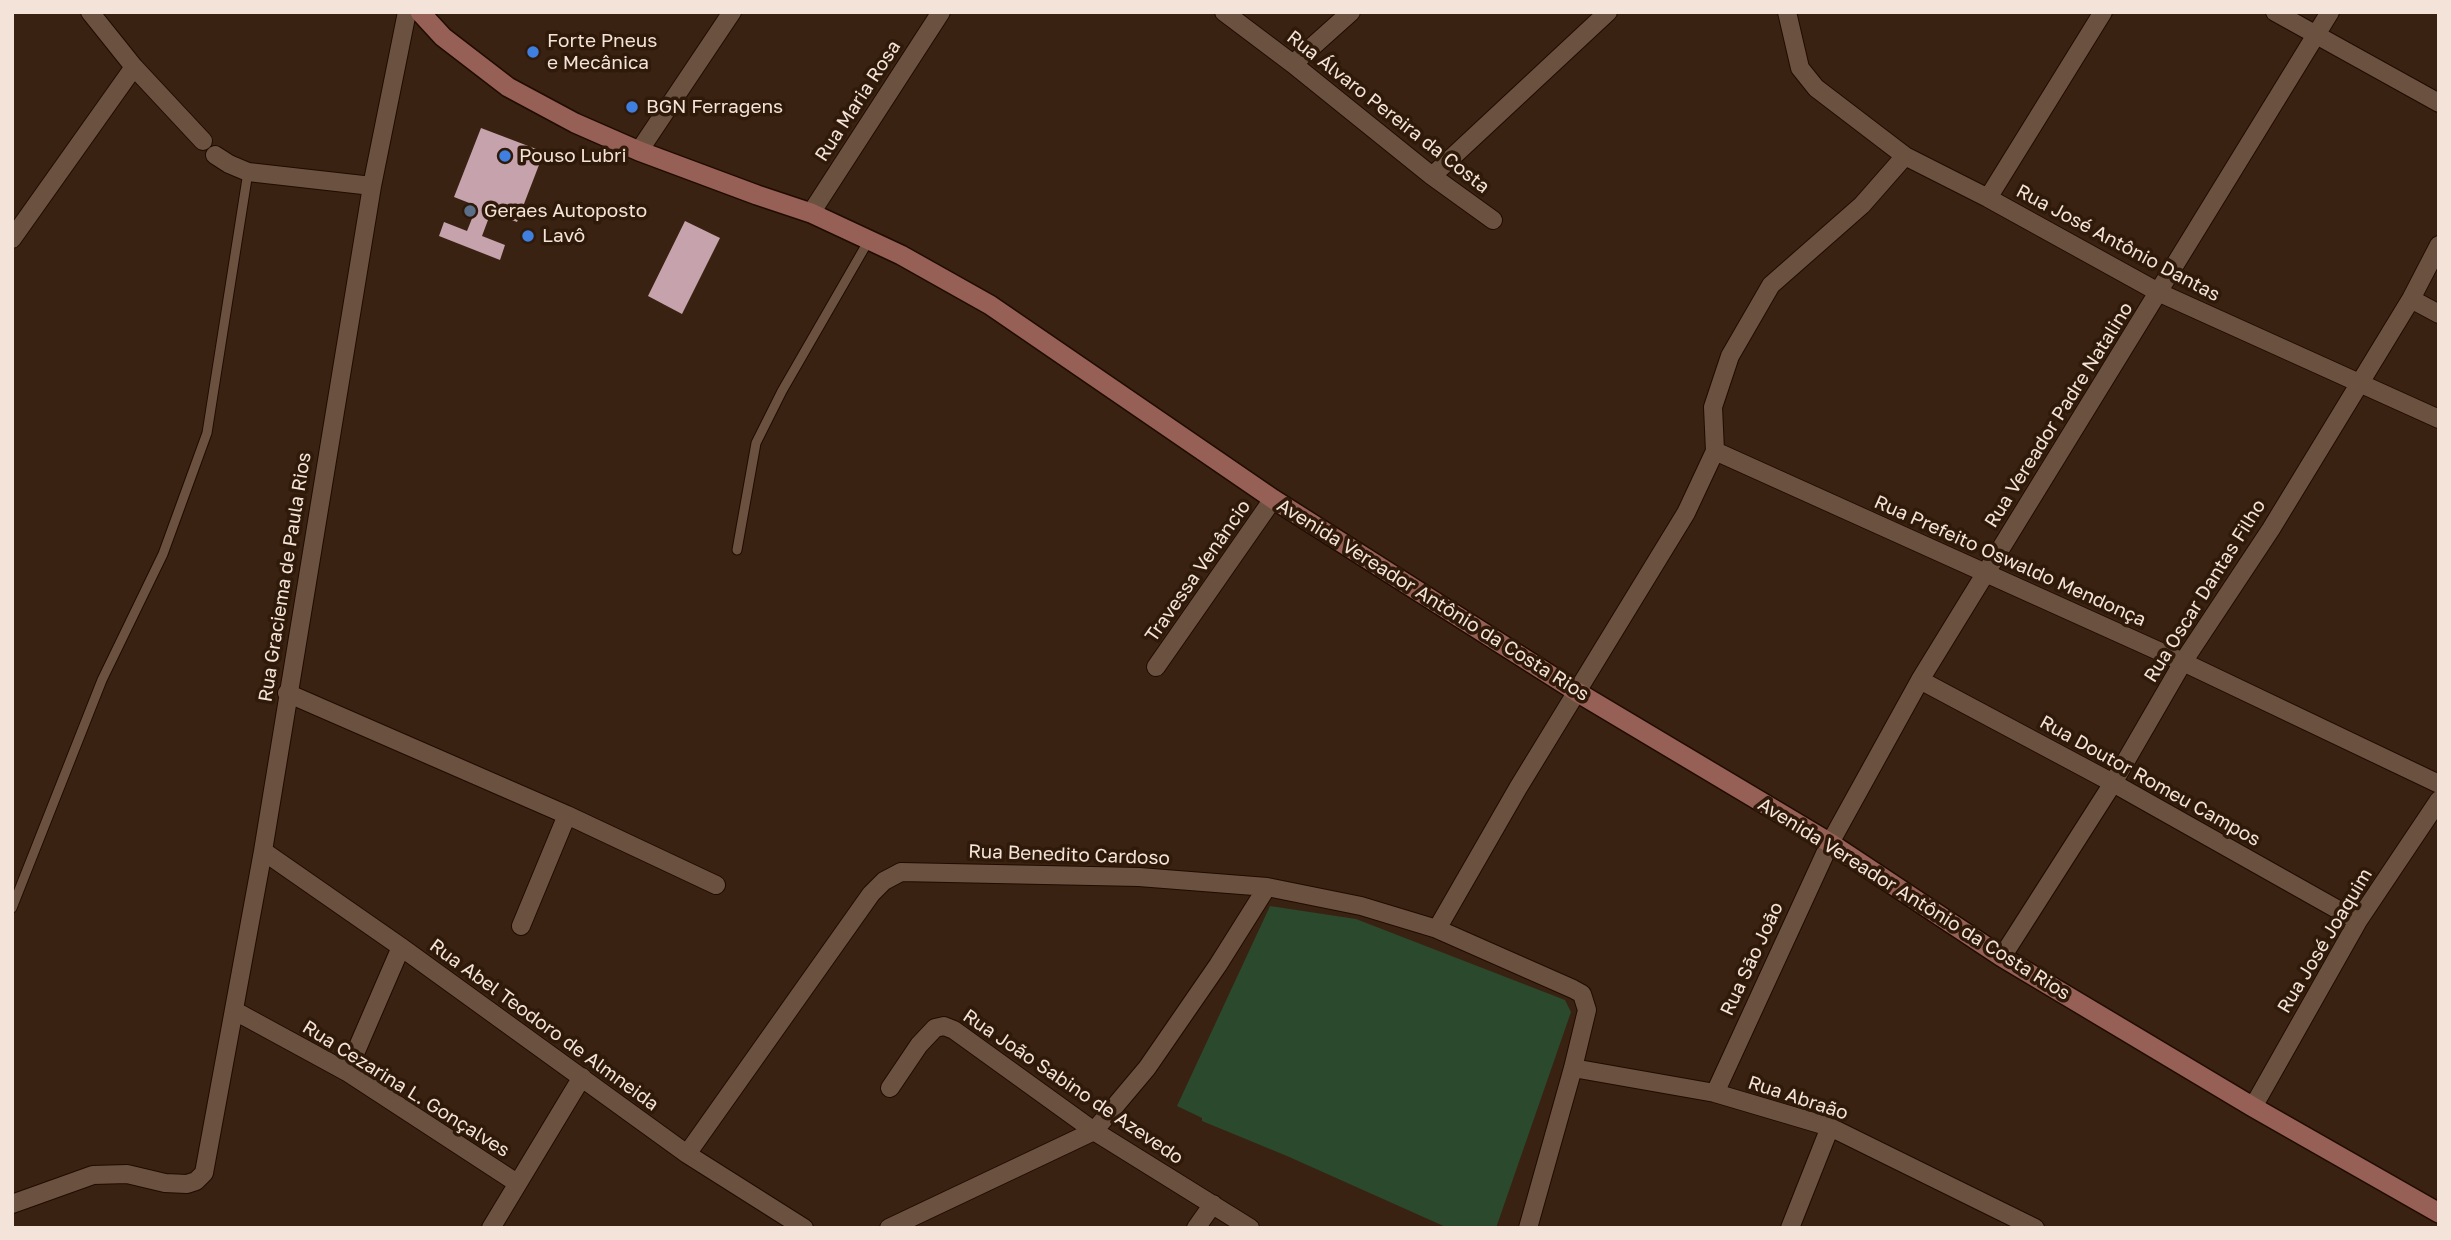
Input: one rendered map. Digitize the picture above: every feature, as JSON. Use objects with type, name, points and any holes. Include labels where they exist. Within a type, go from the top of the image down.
[{"type":"main road","name":"Avenida Vereador Antônio da Costa Rios","points":[[420,12],[443,37],[508,87],[575,123],[639,151],[811,212],[901,255],[990,305],[1273,499],[1577,692],[1829,843],[2002,957],[2253,1107],[2439,1213]]},
{"type":"street","points":[[90,12],[134,67],[209,148],[229,164],[248,172],[372,186]]},
{"type":"street","name":"Rua Graciema de Paula Rios","points":[[12,1204],[93,1175],[127,1174],[165,1183],[187,1184],[204,1174],[235,1011],[372,186],[407,12]]},
{"type":"street","points":[[639,151],[732,12]]},
{"type":"street","name":"Rua Maria Rosa","points":[[811,212],[941,12]]},
{"type":"street","name":"Rua Álvaro Pereira da Costa","points":[[1224,12],[1432,176],[1493,220]]},
{"type":"street","points":[[1293,64],[1351,12]]},
{"type":"street","points":[[1432,176],[1608,12]]},
{"type":"street","name":"Rua José Antônio Dantas","points":[[1787,12],[1800,68],[1816,88],[1905,156],[1988,198],[2160,293],[2439,419]]},
{"type":"street","points":[[1988,198],[2103,12]]},
{"type":"street","points":[[2275,12],[2439,103]]},
{"type":"street","name":"Rua Vereador Padre Natalino","points":[[1829,843],[1920,681],[2330,12]]},
{"type":"street","points":[[12,239],[134,67]]},
{"type":"street","points":[[1437,929],[1686,513],[1715,451],[1713,407],[1730,356],[1771,285],[1862,205],[1905,156]]},
{"type":"street","name":"Rua Oscar Dantas Filho","points":[[2002,957],[2113,783],[2183,662],[2270,529],[2411,299],[2439,245]]},
{"type":"street","points":[[2411,299],[2439,314]]},
{"type":"street","name":"Rua Prefeito Oswaldo Mendonça","points":[[1715,451],[2183,662],[2439,784]]},
{"type":"street","name":"Travessa Venâncio","points":[[1156,667],[1273,499]]},
{"type":"street","name":"Rua Doutor Romeu Campos","points":[[1920,681],[2113,783],[2358,921]]},
{"type":"street","points":[[287,693],[567,815],[716,885]]},
{"type":"street","name":"Rua José Joaquim","points":[[2253,1107],[2358,921],[2439,800]]},
{"type":"street","points":[[521,926],[567,815]]},
{"type":"street","name":"Rua São João","points":[[1715,1093],[1829,843]]},
{"type":"street","name":"Rua Abel Teodoro de Almneida","points":[[262,851],[401,947],[687,1154],[804,1228]]},
{"type":"street","name":"Rua Benedito Cardoso","points":[[687,1154],[871,894],[884,881],[901,872],[1139,877],[1267,887],[1361,906],[1437,929],[1582,994],[1587,1010],[1573,1068]]},
{"type":"street","points":[[895,1227],[1094,1131],[1147,1068],[1218,965],[1267,887]]},
{"type":"street","points":[[347,1072],[401,947]]},
{"type":"street","name":"Rua Cezarina L. Gonçalves","points":[[235,1011],[347,1072],[517,1183]]},
{"type":"street","name":"Rua João Sabino de Azevedo","points":[[890,1088],[919,1045],[935,1028],[944,1026],[954,1030],[1094,1131],[1250,1228]]},
{"type":"street","points":[[1528,1228],[1573,1068]]},
{"type":"street","name":"Rua Abraão","points":[[1573,1068],[1715,1093],[1830,1127],[2035,1228]]},
{"type":"street","points":[[491,1228],[582,1077]]},
{"type":"street","points":[[1790,1228],[1830,1127]]},
{"type":"street","points":[[1196,1228],[1213,1204]]},
{"type":"lane","points":[[12,908],[102,680],[163,554],[207,433],[248,172]]},
{"type":"lane","points":[[737,550],[756,443],[782,391],[869,240]]},
{"type":"green space","points":[[1270,906],[1356,919],[1565,1000],[1571,1012],[1496,1228],[1448,1228],[1202,1121],[1202,1118],[1177,1106]]},
{"type":"building","points":[[481,128],[544,152],[517,222],[491,212],[482,236],[505,245],[500,260],[439,236],[444,222],[467,231],[477,206],[454,197]]},
{"type":"building","points":[[685,221],[720,238],[682,314],[648,296]]},
{"type":"place","name":"Forte Pneus e Mecânica","points":[[533,52]]},
{"type":"place","name":"BGN Ferragens","points":[[632,107]]},
{"type":"place","name":"Pouso Lubri","points":[[505,156]]},
{"type":"place","name":"Geraes Autoposto","points":[[470,211]]},
{"type":"place","name":"Lavô","points":[[528,236]]}]
